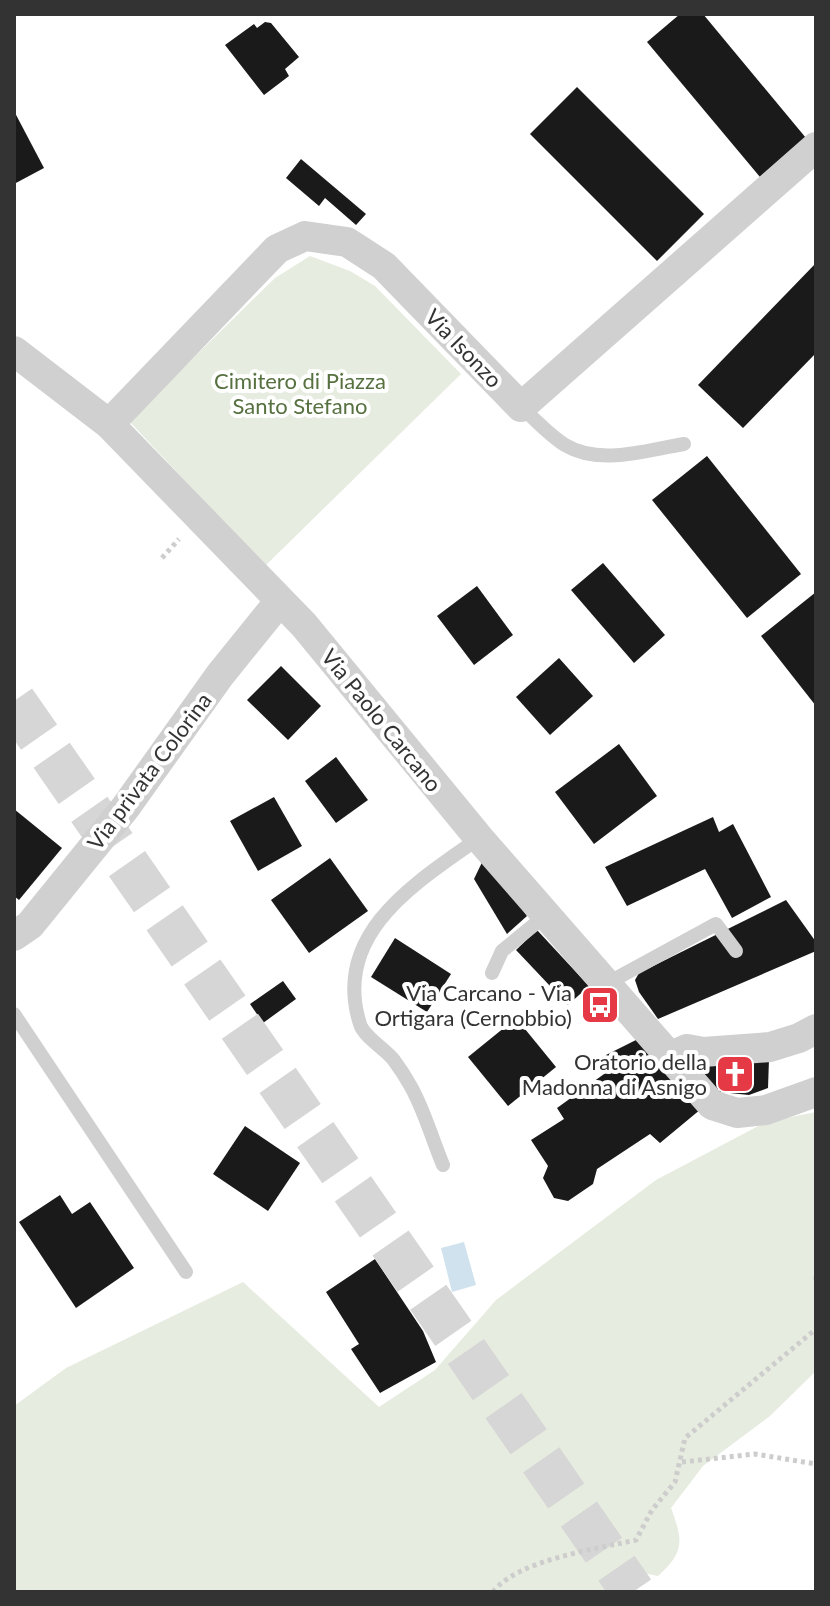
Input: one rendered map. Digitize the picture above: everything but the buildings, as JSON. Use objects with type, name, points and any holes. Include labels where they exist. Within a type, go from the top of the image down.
[{"type":"street","name":"Via Isonzo","points":[[109,424],[277,249],[305,236],[347,242],[384,266],[521,407],[816,147]]},
{"type":"street","name":"Via Paolo Carcano","points":[[14,351],[109,424],[304,625],[479,838],[712,1105],[737,1113],[766,1110],[816,1092]]},
{"type":"street","name":"Via privata Colorina","points":[[14,936],[30,925],[125,808],[220,675],[279,602]]},
{"type":"street","points":[[669,1057],[687,1049],[703,1052],[770,1047],[816,1029]]},
{"type":"lane","points":[[521,407],[565,445],[585,453],[616,455],[684,444]]},
{"type":"lane","points":[[443,1165],[411,1086],[394,1060],[360,1027],[353,984],[360,954],[381,915],[413,885],[479,838]]},
{"type":"lane","points":[[492,973],[502,951],[546,915]]},
{"type":"lane","points":[[606,984],[716,924],[736,951]]},
{"type":"lane","points":[[14,1014],[186,1272]]},
{"type":"path","points":[[493,1592],[502,1579],[557,1558],[636,1540],[652,1510],[675,1482],[685,1438],[816,1329]]},
{"type":"path","points":[[682,1462],[755,1454],[816,1464]]},
{"type":"green space","name":"Cimitero di Piazza Santo Stefano","points":[[310,256],[350,271],[375,286],[461,374],[265,566],[129,421],[275,278]]},
{"type":"green space","points":[[816,1112],[816,1371],[770,1416],[703,1466],[671,1508],[678,1529],[679,1545],[673,1560],[658,1576],[637,1572],[618,1589],[605,1592],[14,1592],[14,1406],[66,1368],[243,1282],[379,1407],[435,1370],[496,1300],[656,1180],[766,1122]]},
{"type":"water","points":[[464,1242],[476,1285],[452,1292],[441,1248]]},
{"type":"tunnel","points":[[14,701],[633,1592]]},
{"type":"place","name":"Via Carcano - Via Ortigara (Cernobbio)","points":[[600,1005]]},
{"type":"place","name":"Oratorio della Madonna di Asnigo","points":[[735,1074]]}]
